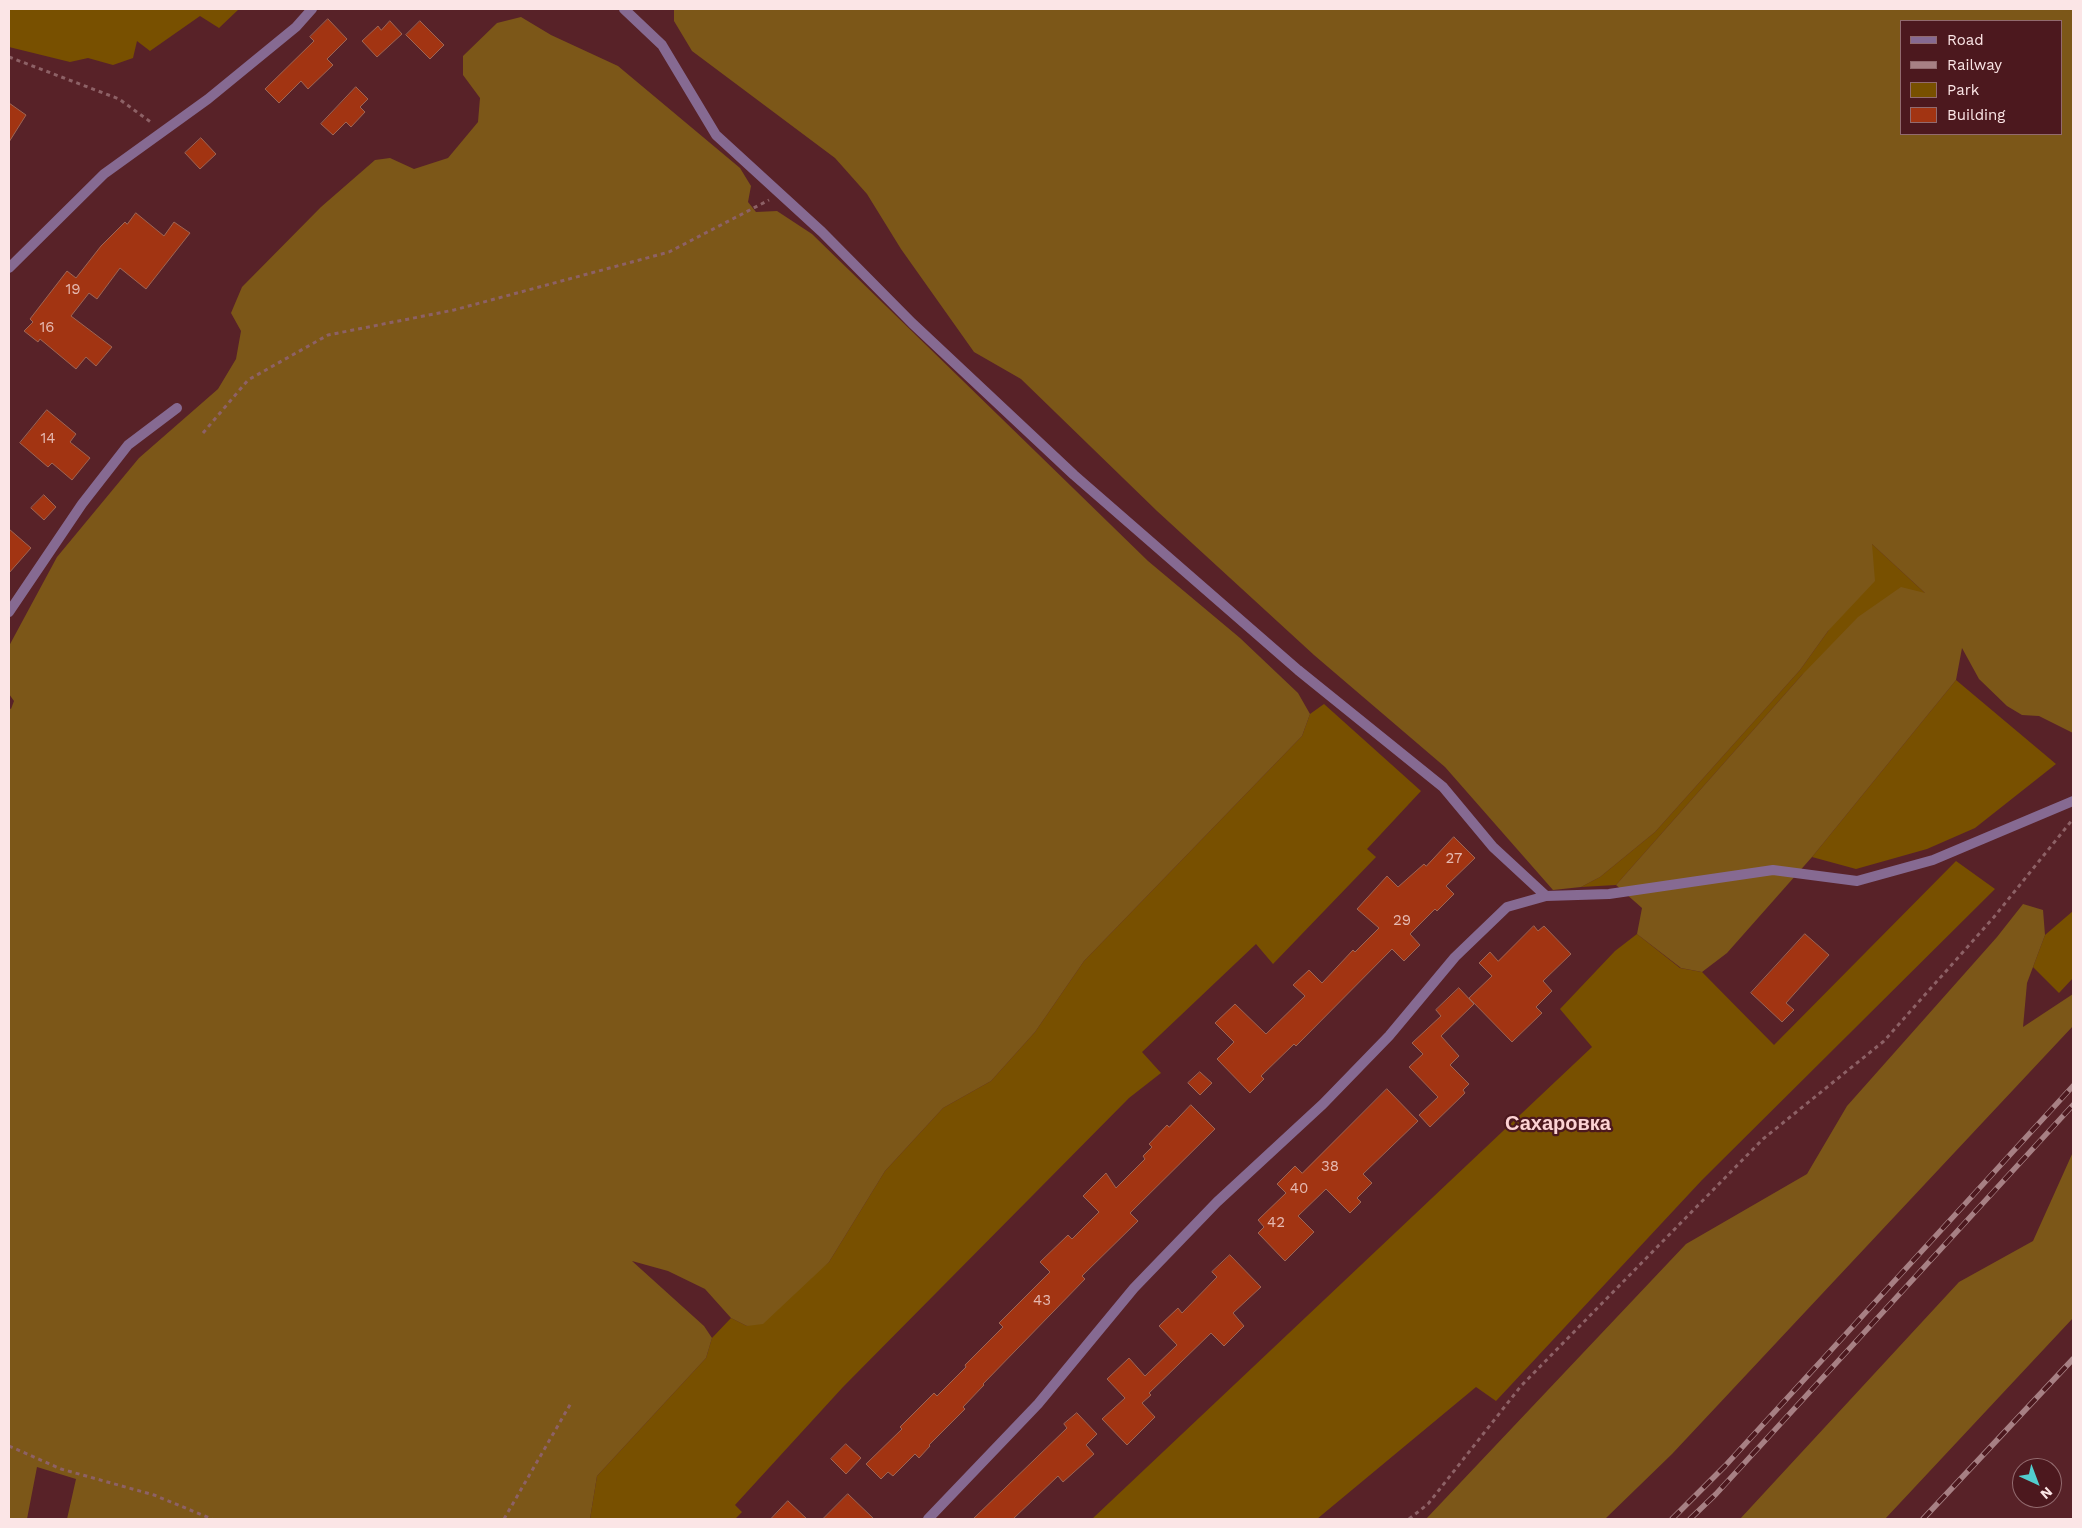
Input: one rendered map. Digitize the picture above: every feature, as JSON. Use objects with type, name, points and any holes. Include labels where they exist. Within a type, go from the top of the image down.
[{"type":"street","points":[[9,268],[104,174],[208,99],[296,27],[312,9]]},
{"type":"street","points":[[624,9],[662,45],[716,135],[822,232],[912,323],[1074,475],[1298,670],[1443,787],[1493,847],[1546,896]]},
{"type":"street","points":[[9,612],[82,504],[128,445],[177,408]]},
{"type":"street","points":[[928,1519],[1038,1404],[1134,1288],[1217,1202],[1323,1104],[1390,1036],[1456,957],[1507,907],[1546,896],[1609,894],[1773,870],[1857,880],[1933,860],[2073,801]]},
{"type":"path","points":[[9,57],[119,99],[163,131]]},
{"type":"path","points":[[202,433],[248,380],[328,335],[454,310],[669,252],[780,194]]},
{"type":"path","points":[[1409,1519],[1428,1504],[1521,1386],[1763,1139],[1884,1041],[1994,917],[2073,819]]},
{"type":"path","points":[[504,1519],[571,1403]]},
{"type":"path","points":[[9,1446],[61,1469],[154,1494],[212,1519]]},
{"type":"green space","points":[[9,9],[239,9],[219,28],[200,16],[150,51],[137,41],[133,58],[113,65],[88,58],[70,62],[9,47]]},
{"type":"green space","points":[[1872,544],[1926,594],[1802,675],[1616,885],[1581,887],[1600,877],[1655,832],[1800,670],[1828,631]]},
{"type":"green space","points":[[1956,680],[2056,764],[1975,828],[1927,849],[1856,869],[1812,857]]},
{"type":"green space","points":[[1324,704],[1421,791],[1367,849],[1376,857],[1273,964],[1256,944],[1142,1052],[1161,1073],[1129,1098],[843,1387],[735,1505],[742,1512],[735,1519],[590,1519],[597,1476],[706,1358],[712,1338],[731,1318],[747,1326],[829,1262],[885,1171],[943,1108],[991,1081],[1035,1032],[1084,961],[1302,736],[1310,714]]},
{"type":"green space","points":[[1956,861],[1995,889],[1702,1180],[1496,1401],[1476,1387],[1317,1519],[1092,1519],[1592,1047],[1560,1009],[1615,951],[1637,934],[1680,968],[1702,972],[1774,1045]]},
{"type":"green space","points":[[2073,911],[2073,978],[2059,993],[2033,967],[2045,935]]},
{"type":"shaded area","points":[[674,9],[2073,9],[2073,733],[2039,716],[2022,715],[2007,706],[1979,679],[1962,648],[1956,680],[1812,857],[1727,953],[1702,972],[1681,968],[1637,934],[1642,908],[1616,885],[1802,675],[1858,617],[1901,587],[1925,593],[1872,544],[1875,581],[1828,631],[1800,670],[1655,832],[1600,877],[1581,887],[1553,890],[1445,767],[1314,655],[1157,511],[1021,379],[974,352],[901,249],[867,194],[835,158],[692,51],[674,21]]},
{"type":"shaded area","points":[[521,17],[551,35],[618,66],[740,168],[751,186],[748,202],[756,212],[777,211],[812,234],[1148,561],[1240,638],[1298,693],[1310,714],[1302,736],[1084,961],[1035,1032],[991,1081],[943,1108],[885,1171],[829,1262],[763,1324],[747,1326],[731,1318],[705,1289],[668,1271],[632,1261],[704,1326],[712,1338],[706,1358],[597,1476],[590,1519],[67,1519],[76,1479],[37,1467],[27,1519],[9,1519],[9,708],[11,709],[14,701],[9,694],[9,646],[57,557],[139,458],[218,389],[236,359],[241,331],[231,313],[242,287],[321,207],[375,160],[390,158],[414,169],[448,158],[478,122],[480,98],[463,75],[463,56],[497,23]]},
{"type":"shaded area","points":[[2023,904],[2043,910],[2045,935],[2027,983],[2023,1027],[2073,994],[2073,1026],[1672,1454],[1605,1519],[1426,1519],[1686,1244],[1807,1174],[1847,1106],[1997,937]]},
{"type":"shaded area","points":[[2073,1152],[2073,1318],[1885,1519],[1740,1519],[1959,1282],[2033,1241]]},
{"type":"building","points":[[328,19],[347,39],[327,59],[333,65],[308,89],[301,81],[279,103],[265,89],[314,41],[310,37]]},
{"type":"building","points":[[390,21],[402,34],[377,57],[362,41],[378,26],[381,30]]},
{"type":"building","points":[[420,21],[444,45],[430,59],[406,35]]},
{"type":"building","points":[[356,87],[368,99],[360,107],[365,112],[351,127],[346,122],[333,135],[321,124]]},
{"type":"building","points":[[9,103],[26,115],[9,142]]},
{"type":"building","points":[[201,138],[216,154],[200,169],[185,153]]},
{"type":"building","points":[[136,213],[164,236],[174,222],[190,233],[146,289],[120,268],[97,299],[89,293],[71,316],[112,347],[96,366],[86,357],[76,369],[40,339],[38,342],[24,331],[33,322],[30,319],[67,271],[76,278],[101,246],[125,222],[127,224]]},
{"type":"building","points":[[47,410],[76,434],[70,442],[90,458],[72,480],[52,463],[48,467],[20,443]]},
{"type":"building","points":[[44,495],[56,507],[44,520],[31,508]]},
{"type":"building","points":[[9,529],[31,548],[9,573]]},
{"type":"building","points":[[1454,837],[1475,858],[1446,886],[1454,894],[1437,911],[1435,909],[1410,934],[1420,945],[1404,961],[1392,949],[1296,1046],[1294,1044],[1261,1076],[1264,1079],[1250,1093],[1217,1059],[1234,1042],[1215,1023],[1235,1004],[1266,1034],[1305,996],[1293,985],[1309,970],[1322,983],[1353,950],[1355,952],[1379,928],[1357,909],[1387,876],[1398,887],[1424,864],[1426,866]]},
{"type":"building","points":[[1534,926],[1538,931],[1544,926],[1571,954],[1543,981],[1552,991],[1536,1007],[1542,1013],[1512,1042],[1469,998],[1492,976],[1479,963],[1490,952],[1498,961]]},
{"type":"building","points":[[1805,934],[1829,955],[1786,1003],[1794,1010],[1782,1022],[1751,993]]},
{"type":"building","points":[[1459,988],[1474,1004],[1441,1036],[1459,1056],[1450,1065],[1469,1084],[1463,1090],[1465,1093],[1430,1127],[1419,1115],[1438,1097],[1409,1067],[1423,1054],[1412,1043],[1441,1016],[1436,1010]]},
{"type":"building","points":[[1200,1072],[1212,1083],[1200,1095],[1188,1083]]},
{"type":"building","points":[[1387,1089],[1418,1121],[1363,1174],[1372,1183],[1357,1198],[1361,1202],[1350,1213],[1326,1189],[1298,1216],[1314,1232],[1285,1261],[1258,1233],[1264,1227],[1258,1220],[1286,1193],[1277,1184],[1295,1166],[1302,1173]]},
{"type":"building","points":[[1191,1105],[1215,1129],[1130,1213],[1138,1221],[1082,1276],[1085,1279],[983,1384],[963,1407],[965,1409],[929,1445],[919,1458],[915,1454],[893,1476],[888,1472],[881,1479],[866,1464],[902,1429],[900,1427],[934,1393],[937,1396],[966,1367],[965,1365],[1003,1327],[999,1323],[1050,1272],[1040,1262],[1068,1235],[1072,1239],[1099,1212],[1083,1196],[1106,1173],[1116,1188],[1145,1159],[1143,1156],[1152,1147],[1149,1144],[1167,1125],[1169,1127]]},
{"type":"building","points":[[1230,1255],[1261,1287],[1233,1313],[1244,1326],[1224,1346],[1211,1333],[1149,1393],[1151,1395],[1142,1403],[1155,1417],[1127,1445],[1102,1419],[1125,1398],[1107,1379],[1129,1358],[1145,1376],[1177,1345],[1159,1326],[1178,1308],[1182,1313],[1217,1277],[1212,1272]]},
{"type":"building","points":[[1077,1413],[1097,1434],[1086,1445],[1094,1454],[1063,1482],[1058,1476],[1013,1519],[973,1519],[1067,1428],[1064,1424]]},
{"type":"building","points":[[846,1444],[861,1458],[846,1474],[831,1459]]},
{"type":"building","points":[[848,1494],[874,1519],[823,1519]]},
{"type":"building","points":[[788,1501],[807,1519],[771,1519]]},
{"type":"railway","points":[[1672,1519],[1725,1466],[2073,1086]]},
{"type":"railway","points":[[1690,1519],[1716,1494],[2073,1105]]},
{"type":"railway","points":[[1923,1519],[2073,1359]]},
{"type":"district","name":"Сахаровка","points":[[1558,1124]]}]
